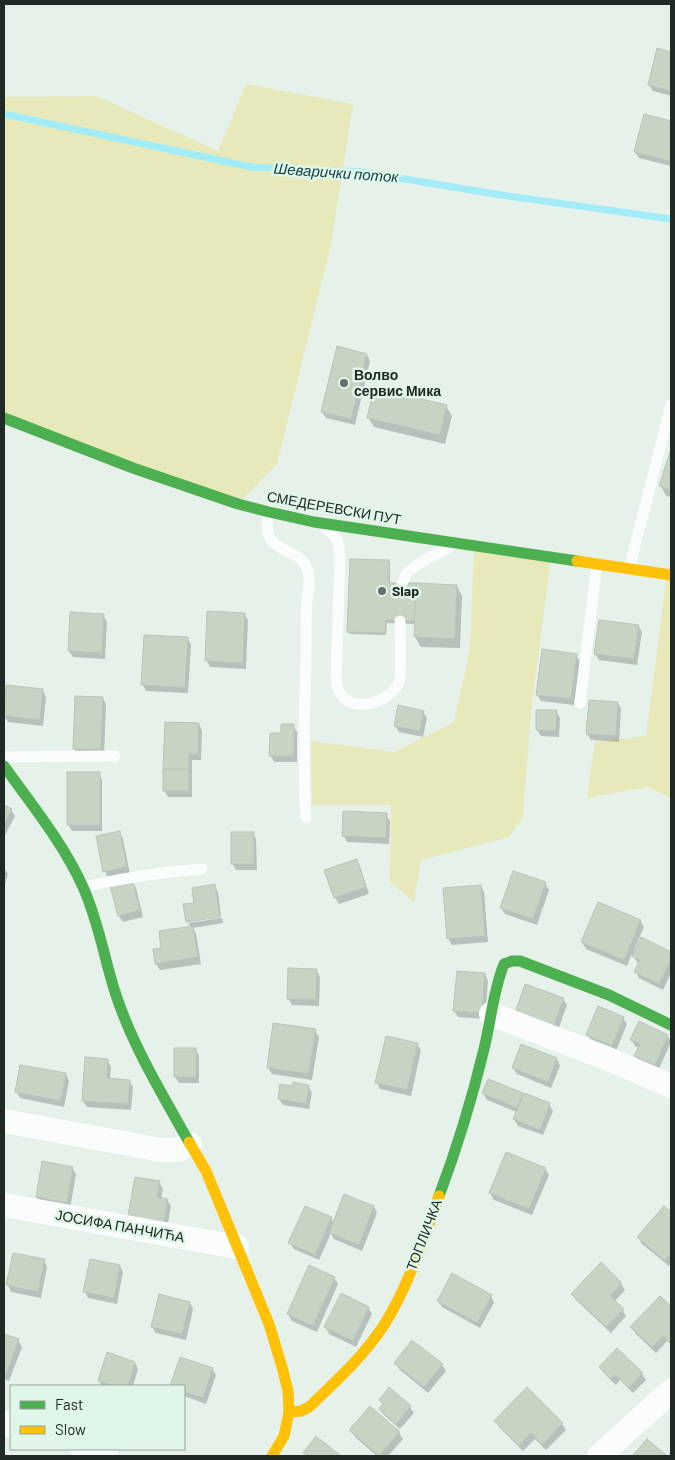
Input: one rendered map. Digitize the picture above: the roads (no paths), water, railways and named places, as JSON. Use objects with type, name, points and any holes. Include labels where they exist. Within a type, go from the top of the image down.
[{"type":"street","name":"СМЕДЕРЕВСКИ ПУТ","points":[[4,418],[133,468],[238,504],[269,512],[314,522],[671,575]]},
{"type":"street","points":[[4,766],[55,836],[83,887],[115,992],[126,1021],[141,1053],[206,1171],[269,1324],[288,1392],[289,1412],[284,1436],[272,1456]]},
{"type":"street","name":"ТОПЛИЧКА","points":[[289,1412],[302,1411],[309,1407],[354,1364],[384,1325],[397,1301],[418,1256],[451,1164],[484,1050],[501,970],[504,964],[520,961],[609,996],[671,1025]]},
{"type":"street","points":[[491,1014],[606,1058],[671,1086]]},
{"type":"street","points":[[4,1121],[161,1150],[177,1150],[190,1144]]},
{"type":"street","name":"ЈОСИФА ПАНЧИЋА","points":[[4,1205],[237,1247]]},
{"type":"street","points":[[599,1456],[671,1391]]},
{"type":"street","points":[[86,1450],[106,1456]]},
{"type":"lane","points":[[628,569],[671,405]]},
{"type":"lane","points":[[269,512],[266,524],[268,535],[275,545],[299,558],[306,566],[309,579],[305,690],[306,818]]},
{"type":"lane","points":[[314,522],[334,534],[340,546],[343,599],[336,681],[341,695],[353,703],[365,705],[389,696],[400,682],[400,621]]},
{"type":"lane","points":[[402,583],[408,572],[455,544]]},
{"type":"lane","points":[[580,703],[597,564]]},
{"type":"lane","points":[[4,757],[115,756]]},
{"type":"lane","points":[[83,887],[119,879],[202,869]]},
{"type":"waterway","name":"Шеварички поток","points":[[4,114],[251,167],[363,172],[501,195],[671,219]]},
{"type":"place","name":"Волво сервис Мика","points":[[344,383]]},
{"type":"place","name":"Slap","points":[[382,591]]}]
